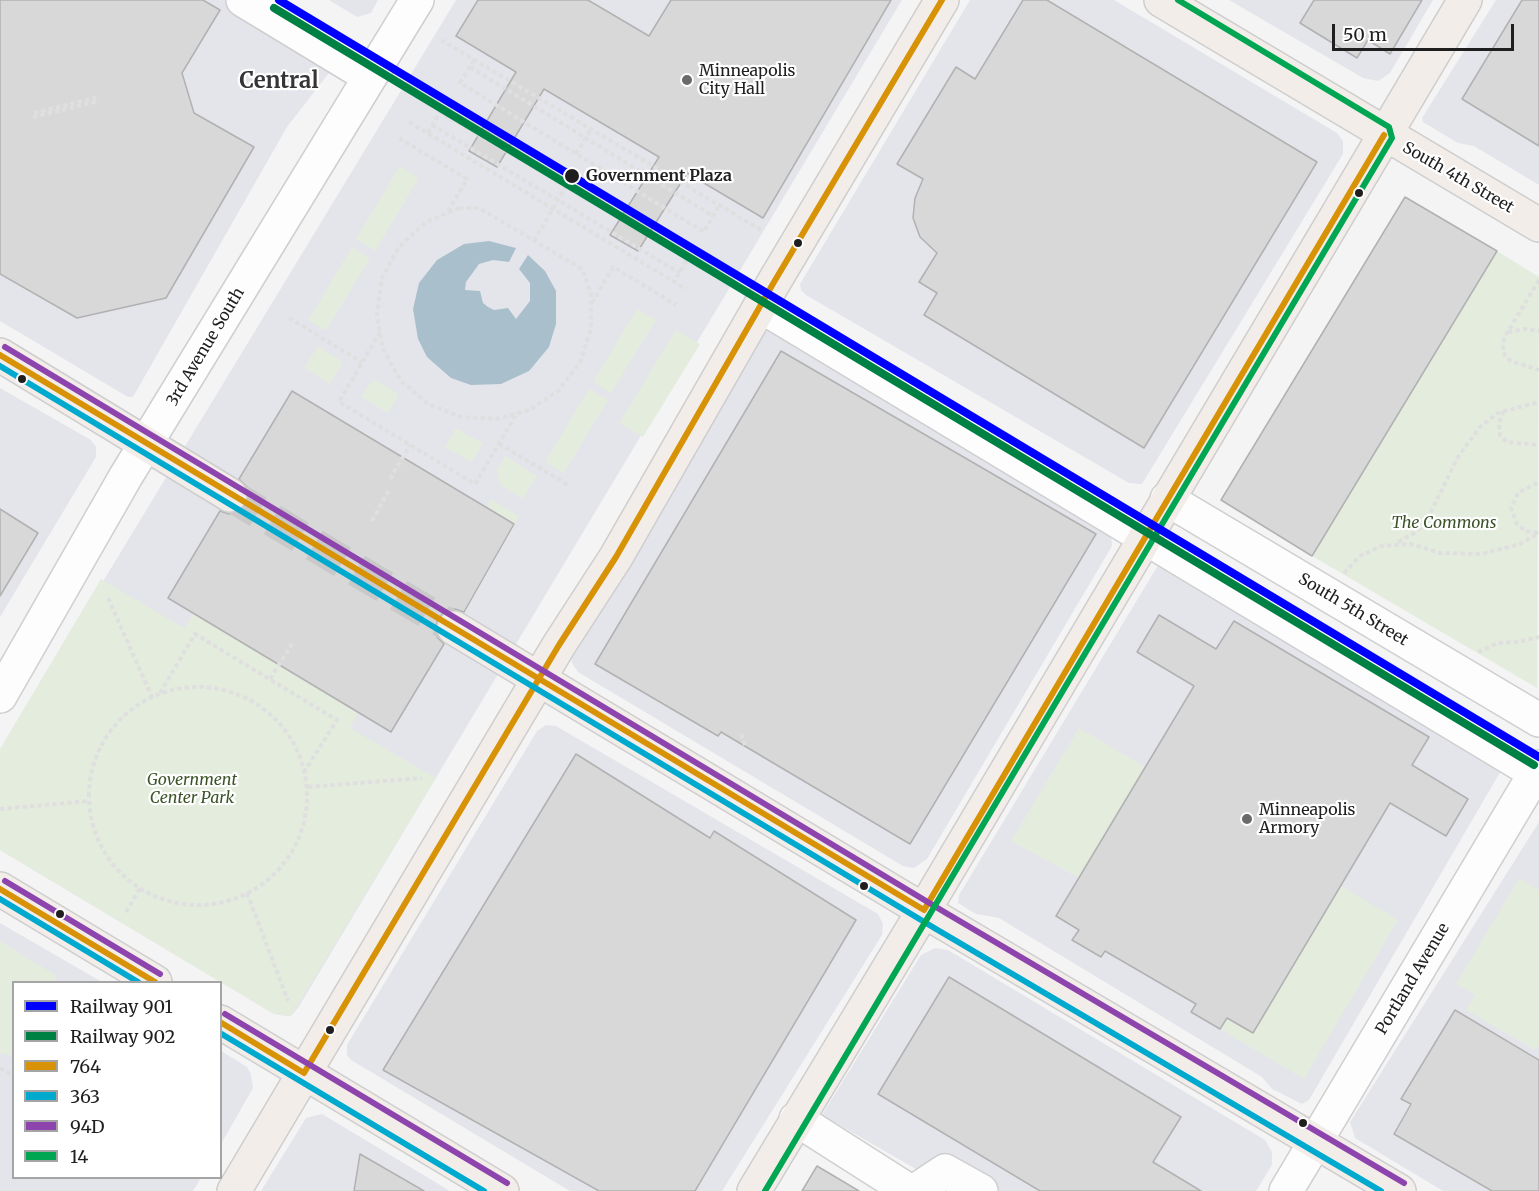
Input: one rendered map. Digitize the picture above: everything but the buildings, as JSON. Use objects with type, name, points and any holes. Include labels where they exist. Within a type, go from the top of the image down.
[{"type":"main road","points":[[234,1191],[616,556],[942,0]]},
{"type":"main road","name":"South 4th Street","points":[[1161,0],[1384,135],[1539,225]]},
{"type":"main road","points":[[754,1191],[924,910],[1465,0]]},
{"type":"main road","points":[[0,355],[230,495]]},
{"type":"main road","points":[[454,627],[924,910],[1399,1191]]},
{"type":"main road","points":[[0,889],[153,981]]},
{"type":"main road","points":[[222,1023],[499,1190]]},
{"type":"street","points":[[243,0],[370,77]]},
{"type":"street","name":"3rd Avenue South","points":[[0,696],[146,444],[417,0]]},
{"type":"street","points":[[761,306],[1538,772]]},
{"type":"street","name":"South 5th Street","points":[[1167,499],[1539,720]]},
{"type":"street","name":"Portland Avenue","points":[[1286,1191],[1538,772]]},
{"type":"street","points":[[796,1119],[909,1191]]},
{"type":"street","points":[[915,1191],[945,1171],[981,1191]]},
{"type":"path","points":[[441,40],[761,230]]},
{"type":"path","points":[[474,60],[460,83],[704,232],[719,205]]},
{"type":"path","points":[[470,68],[712,216]]},
{"type":"path","points":[[33,115],[99,99]]},
{"type":"path","points":[[428,133],[440,112],[688,258],[674,282]]},
{"type":"path","points":[[409,122],[686,289]]},
{"type":"path","points":[[432,125],[680,273]]},
{"type":"path","points":[[576,154],[591,129]]},
{"type":"path","points":[[399,138],[467,179],[447,213]]},
{"type":"path","points":[[534,241],[566,186]]},
{"type":"path","points":[[459,208],[479,208],[534,241],[582,269],[591,294],[591,329],[580,362],[559,390],[530,410],[496,419],[461,417],[428,404],[401,381],[384,349],[380,332],[377,314],[382,279],[399,247],[426,222],[459,208]]},
{"type":"path","points":[[591,305],[613,267],[676,305]]},
{"type":"path","points":[[1539,280],[1508,332],[1503,350],[1506,358],[1539,370]]},
{"type":"path","points":[[289,318],[362,362]]},
{"type":"path","points":[[1508,332],[1525,329],[1539,331]]},
{"type":"path","points":[[380,332],[339,402],[475,484],[517,413]]},
{"type":"path","points":[[1398,543],[1426,522],[1468,441],[1480,427],[1504,411],[1539,402]]},
{"type":"path","points":[[1504,411],[1499,422],[1500,436],[1519,444],[1539,445]]},
{"type":"path","points":[[499,444],[568,485]]},
{"type":"path","points":[[390,479],[410,445]]},
{"type":"path","points":[[1539,482],[1518,493],[1511,508],[1517,524],[1525,531],[1539,533]]},
{"type":"path","points":[[372,521],[389,490]]},
{"type":"path","points":[[1339,581],[1360,556],[1381,546],[1398,543],[1410,544],[1440,553],[1482,555],[1520,544],[1539,533]]},
{"type":"path","points":[[108,598],[152,696]]},
{"type":"path","points":[[160,694],[195,634],[337,720],[304,772]]},
{"type":"path","points":[[1471,659],[1487,646],[1539,637]]},
{"type":"path","points":[[270,679],[292,644]]},
{"type":"path","points":[[180,687],[215,687],[249,698],[279,721],[299,751],[308,787],[305,824],[289,858],[264,885],[230,901],[193,906],[157,898],[140,888],[125,879],[103,851],[90,818],[88,783],[98,749],[118,720],[152,696],[160,694],[180,687]]},
{"type":"path","points":[[741,734],[745,745]]},
{"type":"path","points":[[308,787],[422,778]]},
{"type":"path","points":[[0,809],[89,801]]},
{"type":"path","points":[[126,912],[140,888]]},
{"type":"path","points":[[248,893],[288,1001]]},
{"type":"shaded area","points":[[0,0],[230,0],[332,69],[287,127],[133,397],[128,397],[0,321]]},
{"type":"shaded area","points":[[329,0],[378,0],[371,13],[357,17]]},
{"type":"shaded area","points":[[456,0],[902,0],[298,1008],[291,1016],[274,1014],[0,850],[0,751]]},
{"type":"shaded area","points":[[970,0],[1114,0],[1337,133],[1343,141],[1343,154],[1142,484],[1129,483],[801,290],[800,284]]},
{"type":"shaded area","points":[[1229,0],[1433,0],[1390,73],[1378,81],[1363,78]]},
{"type":"shaded area","points":[[1496,0],[1539,0],[1539,185],[1474,146],[1458,143],[1423,122],[1422,118]]},
{"type":"shaded area","points":[[780,328],[1111,534],[1112,546],[927,859],[914,868],[903,866],[578,672],[572,663],[571,656],[759,338],[768,330]]},
{"type":"shaded area","points":[[0,388],[91,440],[96,447],[96,457],[0,617]]},
{"type":"shaded area","points":[[1160,562],[1502,769],[1309,1100],[1302,1104],[1272,1089],[1262,1077],[999,918],[976,914],[958,903],[959,895]]},
{"type":"shaded area","points":[[546,725],[556,726],[878,914],[883,924],[882,935],[722,1191],[570,1191],[351,1060],[347,1055],[347,1045],[537,731]]},
{"type":"shaded area","points":[[1539,822],[1539,1191],[1443,1191],[1355,1138],[1350,1122]]},
{"type":"shaded area","points":[[0,923],[100,981],[12,981],[12,1179],[200,1179],[193,1191],[0,1191]]},
{"type":"shaded area","points":[[935,948],[948,950],[1265,1140],[1272,1152],[1272,1165],[1256,1191],[954,1191],[822,1115],[921,955]]},
{"type":"shaded area","points":[[222,1052],[247,1067],[251,1074],[253,1088],[222,1142]]},
{"type":"shaded area","points":[[322,1114],[450,1191],[261,1191],[306,1118]]},
{"type":"green space","points":[[400,166],[419,178],[375,251],[356,239]]},
{"type":"green space","points":[[352,247],[370,258],[326,331],[308,320]]},
{"type":"green space","name":"The Commons","points":[[1497,251],[1539,277],[1537,688],[1312,556]]},
{"type":"green space","points":[[637,309],[656,320],[611,393],[593,382]]},
{"type":"green space","points":[[676,330],[700,344],[643,437],[619,423]]},
{"type":"green space","points":[[318,346],[343,362],[330,384],[304,368]]},
{"type":"green space","points":[[373,379],[399,394],[388,413],[361,397]]},
{"type":"green space","points":[[589,389],[608,400],[564,473],[545,462]]},
{"type":"green space","points":[[456,428],[483,444],[471,462],[445,447]]},
{"type":"green space","points":[[505,456],[537,476],[523,499],[500,485],[497,470]]},
{"type":"green space","points":[[491,499],[519,516],[514,524],[486,508]]},
{"type":"green space","name":"Government Center Park","points":[[101,579],[184,628],[193,614],[267,658],[303,651],[291,673],[358,713],[350,728],[436,778],[291,1016],[274,1014],[0,850],[0,749]]},
{"type":"green space","points":[[1079,728],[1145,767],[1079,878],[1011,841]]},
{"type":"green space","points":[[1519,878],[1539,890],[1539,1045],[1535,1050],[1466,1010],[1475,995],[1456,984]]},
{"type":"green space","points":[[1340,885],[1398,920],[1304,1079],[1220,1029],[1227,1018],[1253,1033]]},
{"type":"green space","points":[[0,941],[57,976],[54,981],[12,981],[12,1056],[0,1053]]},
{"type":"water","points":[[489,241],[516,248],[509,262],[493,260],[479,264],[466,282],[465,290],[480,291],[483,303],[488,307],[494,310],[508,308],[516,319],[530,301],[530,283],[519,269],[528,255],[545,271],[556,291],[556,324],[549,347],[529,371],[501,384],[471,385],[451,378],[427,357],[418,339],[413,309],[419,283],[437,260],[464,244]]},
{"type":"tunnel","points":[[230,495],[454,628]]},
{"type":"rail line","name":"901","points":[[279,0],[1539,757]]},
{"type":"rail line","name":"902","points":[[274,8],[1534,765]]},
{"type":"transit line","name":"764","points":[[222,1023],[304,1073],[559,645],[616,557],[774,282],[942,0]]},
{"type":"transit line","name":"14","points":[[765,1191],[1392,138],[1389,127],[1178,0]]},
{"type":"transit line","name":"764","points":[[0,355],[924,910],[1384,135]]},
{"type":"transit line","name":"94D","points":[[5,347],[946,913],[1404,1183]]},
{"type":"transit line","name":"363","points":[[0,366],[936,929],[1381,1191]]},
{"type":"transit line","name":"94D","points":[[5,881],[160,974]]},
{"type":"transit line","name":"764","points":[[0,889],[153,981]]},
{"type":"transit line","name":"363","points":[[0,899],[136,981]]},
{"type":"transit line","name":"94D","points":[[225,1014],[507,1183]]},
{"type":"transit line","name":"363","points":[[222,1034],[484,1191]]},
{"type":"place","name":"Minneapolis City Hall","points":[[687,80]]},
{"type":"place","name":"Government Plaza","points":[[572,176]]},
{"type":"place","name":"Minneapolis Armory","points":[[1247,819]]},
{"type":"district","name":"Central","points":[[279,82]]}]
